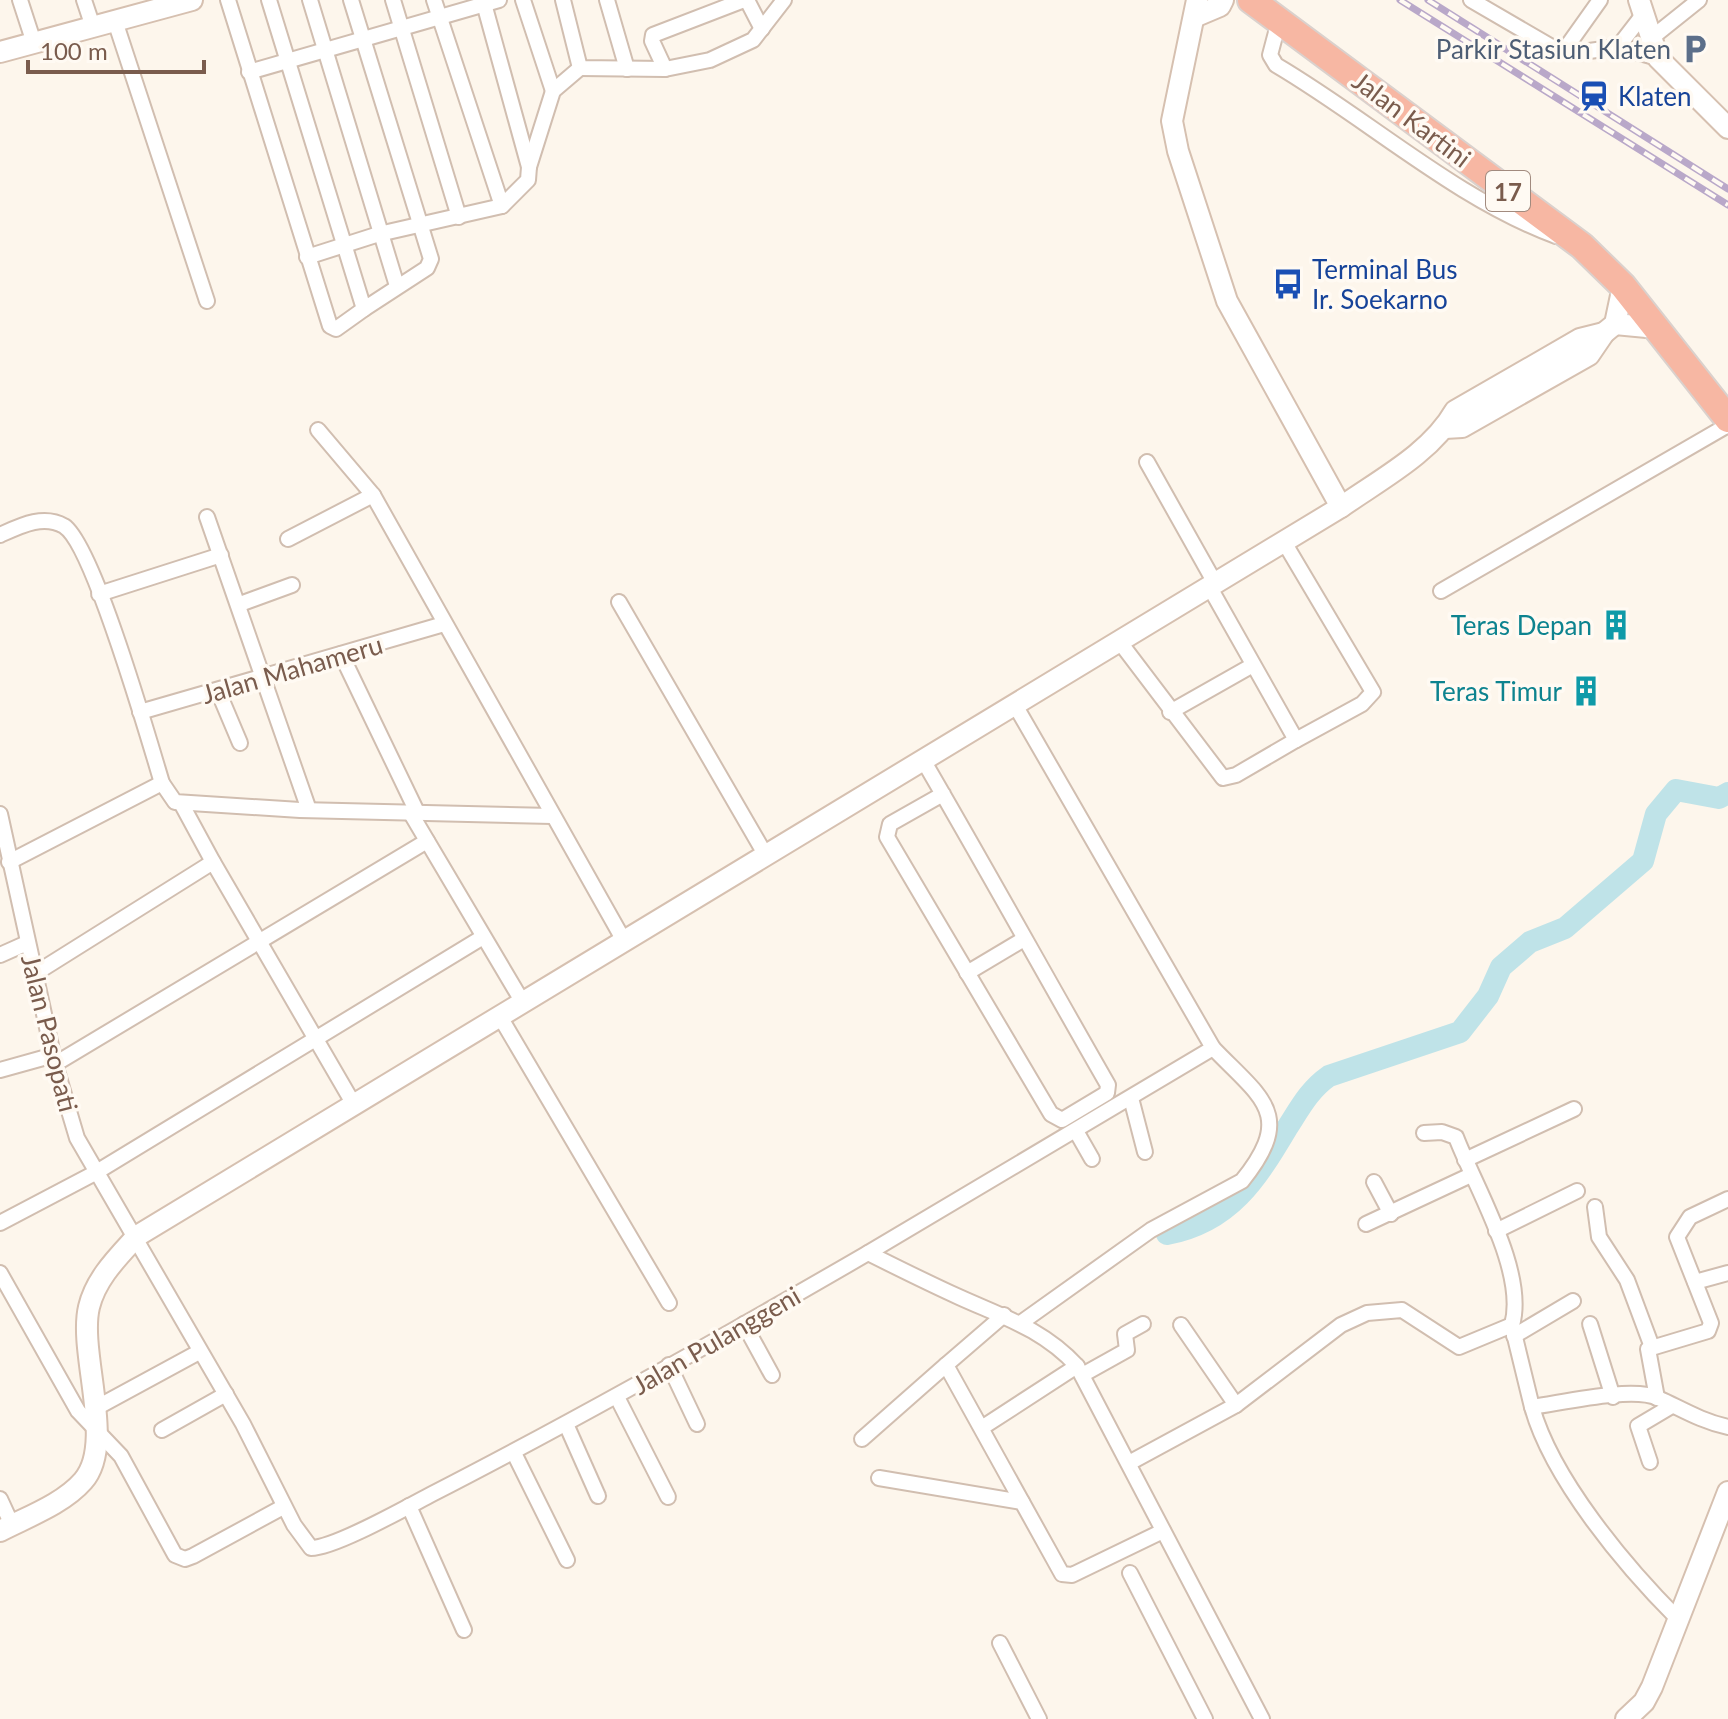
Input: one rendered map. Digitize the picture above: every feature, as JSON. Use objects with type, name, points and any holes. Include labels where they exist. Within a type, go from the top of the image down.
[{"type":"highway","name":"Jalan Kartini","points":[[1251,0],[1582,246],[1623,286],[1728,422]]},
{"type":"main road","points":[[1223,0],[1220,6],[1196,9],[1172,121],[1178,151],[1227,301],[1341,507]]},
{"type":"main road","points":[[0,52],[115,21],[137,7],[182,1]]},
{"type":"main road","points":[[1640,8],[1653,49],[1724,119]]},
{"type":"main road","points":[[1610,328],[1623,286]]},
{"type":"main road","points":[[6,1528],[68,1495],[86,1479],[93,1459],[95,1420],[87,1334],[89,1308],[110,1265],[137,1236],[1341,507],[1410,459],[1445,428],[1455,411],[1584,347],[1610,328],[1657,328]]},
{"type":"main road","points":[[1626,1719],[1644,1702],[1728,1492]]},
{"type":"street","points":[[20,0],[34,43]]},
{"type":"street","points":[[84,0],[93,27]]},
{"type":"street","points":[[228,0],[307,257],[331,328],[336,329],[431,265],[351,0]]},
{"type":"street","points":[[269,0],[364,309]]},
{"type":"street","points":[[310,0],[397,286]]},
{"type":"street","points":[[393,0],[459,217]]},
{"type":"street","points":[[434,0],[502,206]]},
{"type":"street","points":[[523,0],[553,91]]},
{"type":"street","points":[[563,0],[580,68]]},
{"type":"street","points":[[607,0],[627,69]]},
{"type":"street","points":[[665,69],[652,41],[653,35],[745,0],[762,29]]},
{"type":"street","points":[[307,257],[379,234],[502,206],[528,180],[529,167],[553,91],[580,68],[665,69],[710,60],[749,43],[784,0]]},
{"type":"street","points":[[1471,0],[1557,50],[1582,52],[1618,47],[1653,49],[1699,0]]},
{"type":"street","points":[[1557,50],[1568,45],[1600,0]]},
{"type":"street","points":[[249,72],[489,1],[529,167]]},
{"type":"street","points":[[1618,47],[1640,8]]},
{"type":"street","points":[[115,21],[207,301]]},
{"type":"street","points":[[1279,21],[1270,55],[1276,65],[1445,176],[1534,228],[1582,246]]},
{"type":"street","points":[[1441,591],[1728,422]]},
{"type":"street","points":[[318,430],[373,495],[623,939]]},
{"type":"street","points":[[1147,462],[1253,665],[1296,740]]},
{"type":"street","points":[[288,539],[373,495]]},
{"type":"street","points":[[207,517],[240,604],[309,810]]},
{"type":"street","points":[[0,535],[38,521],[62,525],[74,533],[99,594],[162,783],[171,798],[181,803],[309,810],[552,816]]},
{"type":"street","points":[[1119,641],[1223,778],[1236,775],[1362,704],[1373,692],[1284,542]]},
{"type":"street","points":[[99,594],[221,555]]},
{"type":"street","points":[[240,604],[292,585]]},
{"type":"street","points":[[619,602],[765,854]]},
{"type":"street","name":"Jalan Mahameru","points":[[140,712],[444,624]]},
{"type":"street","points":[[341,654],[427,841],[522,1001]]},
{"type":"street","points":[[1170,712],[1253,665]]},
{"type":"street","points":[[218,691],[240,743]]},
{"type":"street","points":[[862,1439],[1010,1318],[1151,1230],[1242,1181],[1265,1148],[1271,1125],[1267,1107],[1213,1048],[1015,705]]},
{"type":"street","points":[[923,760],[943,794],[1024,939],[1108,1085],[1103,1095],[1062,1120],[1054,1118],[886,831],[890,824],[943,794]]},
{"type":"street","points":[[6,868],[162,783]]},
{"type":"street","points":[[181,803],[257,943],[353,1103]]},
{"type":"street","name":"Jalan Pasopati","points":[[0,814],[6,868],[36,973],[54,1060],[77,1138],[95,1173],[137,1236]]},
{"type":"street","points":[[0,1070],[54,1060],[427,841]]},
{"type":"street","points":[[36,973],[213,862]]},
{"type":"street","points":[[0,1223],[95,1173],[483,937]]},
{"type":"street","points":[[967,973],[1024,939]]},
{"type":"street","points":[[0,955],[27,943]]},
{"type":"street","points":[[499,1015],[669,1303]]},
{"type":"street","name":"Jalan Pulanggeni","points":[[137,1236],[199,1352],[226,1394],[283,1507],[307,1545],[315,1549],[409,1506],[617,1397],[868,1253],[1213,1048]]},
{"type":"street","points":[[1131,1098],[1145,1152]]},
{"type":"street","points":[[1465,1160],[1574,1109]]},
{"type":"street","points":[[1076,1131],[1092,1159]]},
{"type":"street","points":[[1424,1133],[1442,1132],[1456,1137],[1496,1231],[1513,1286],[1513,1330],[1532,1407],[1548,1452],[1619,1551],[1678,1619]]},
{"type":"street","points":[[1366,1224],[1471,1175]]},
{"type":"street","points":[[1374,1182],[1391,1214]]},
{"type":"street","points":[[1496,1231],[1577,1191]]},
{"type":"street","points":[[1657,1398],[1647,1352],[1652,1347],[1710,1328],[1710,1317],[1677,1241],[1679,1230],[1690,1217],[1728,1199]]},
{"type":"street","points":[[1595,1207],[1597,1231],[1627,1280],[1652,1347]]},
{"type":"street","points":[[868,1253],[1010,1318],[1051,1341],[1081,1370],[1262,1719]]},
{"type":"street","points":[[1695,1282],[1728,1273]]},
{"type":"street","points":[[2,1283],[78,1411],[95,1420],[121,1456],[170,1549],[180,1558],[193,1556],[283,1507]]},
{"type":"street","points":[[1129,1463],[1236,1405],[1341,1325],[1367,1313],[1402,1310],[1459,1347],[1513,1330],[1573,1301]]},
{"type":"street","points":[[744,1324],[772,1375]]},
{"type":"street","points":[[983,1427],[1081,1370],[1127,1350],[1125,1334],[1143,1324]]},
{"type":"street","points":[[1590,1324],[1613,1397]]},
{"type":"street","points":[[1181,1325],[1236,1405]]},
{"type":"street","points":[[95,1420],[199,1352]]},
{"type":"street","points":[[669,1365],[697,1424]]},
{"type":"street","points":[[949,1369],[1022,1502],[1067,1576],[1163,1531]]},
{"type":"street","points":[[162,1430],[226,1394]]},
{"type":"street","points":[[1532,1407],[1635,1394],[1657,1398],[1670,1407],[1728,1427]]},
{"type":"street","points":[[617,1397],[668,1497]]},
{"type":"street","points":[[1650,1462],[1638,1426],[1670,1407]]},
{"type":"street","points":[[566,1424],[598,1496]]},
{"type":"street","points":[[514,1453],[567,1560]]},
{"type":"street","points":[[879,1478],[1022,1502]]},
{"type":"street","points":[[0,1499],[6,1528]]},
{"type":"street","points":[[409,1506],[464,1630]]},
{"type":"street","points":[[1130,1573],[1205,1719]]},
{"type":"street","points":[[1000,1643],[1039,1719]]},
{"type":"waterway","points":[[1167,1234],[1208,1220],[1239,1196],[1264,1165],[1305,1100],[1329,1076],[1460,1032],[1488,996],[1501,967],[1530,942],[1565,928],[1643,861],[1656,814],[1676,790],[1719,798],[1728,793]]},
{"type":"railway","points":[[1400,0],[1728,205]]},
{"type":"railway","points":[[1428,0],[1728,189]]},
{"type":"place","name":"Parkir Stasiun Klaten","points":[[1695,49]]},
{"type":"place","name":"Klaten","points":[[1594,96]]},
{"type":"place","name":"Terminal Bus Ir. Soekarno","points":[[1288,284]]},
{"type":"place","name":"Teras Depan","points":[[1616,625]]},
{"type":"place","name":"Teras Timur","points":[[1586,691]]}]
